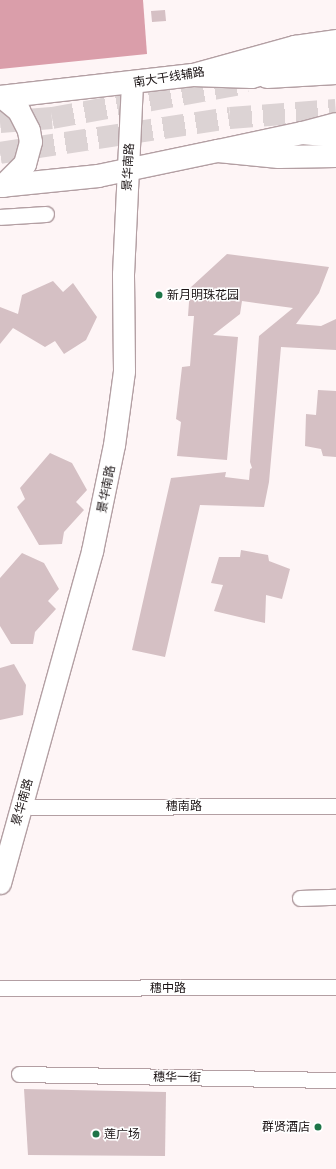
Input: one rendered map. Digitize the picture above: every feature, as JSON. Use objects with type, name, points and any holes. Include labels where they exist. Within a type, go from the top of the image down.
[{"type":"main road","name":"南大干线辅路","points":[[1,97],[194,75],[295,46],[336,41]]},
{"type":"main road","points":[[252,77],[282,68],[336,59]]},
{"type":"main road","points":[[194,75],[252,77],[336,73]]},
{"type":"main road","name":"景华南路","points":[[0,883],[92,551],[109,476],[124,371],[123,280],[132,83]]},
{"type":"main road","points":[[1,97],[22,116],[31,142],[25,164],[2,186]]},
{"type":"main road","points":[[2,186],[82,179],[128,171],[302,133],[336,124]]},
{"type":"main road","points":[[302,133],[336,136]]},
{"type":"main road","points":[[218,151],[279,157],[336,156]]},
{"type":"street","points":[[0,218],[46,214]]},
{"type":"street","name":"穗南路","points":[[31,807],[336,806]]},
{"type":"street","points":[[300,898],[336,897]]},
{"type":"street","name":"穗中路","points":[[0,988],[336,987]]},
{"type":"street","name":"穗华一街","points":[[19,1074],[336,1080]]},
{"type":"shaded area","points":[[0,0],[143,0],[147,54],[0,69]]},
{"type":"building","points":[[165,10],[166,21],[152,22],[151,11]]},
{"type":"building","points":[[227,254],[329,267],[319,293],[296,324],[321,326],[336,319],[336,350],[281,347],[269,482],[264,507],[200,505],[165,657],[132,650],[171,478],[226,472],[225,477],[249,480],[250,469],[252,468],[250,462],[259,336],[293,308],[242,301],[240,314],[213,335],[238,337],[227,460],[177,456],[181,422],[176,419],[182,367],[190,366],[194,316],[188,316],[190,288]]},
{"type":"building","points":[[53,281],[63,292],[73,283],[97,317],[86,340],[64,354],[55,341],[45,347],[13,328],[0,344],[0,307],[18,314],[22,295]]},
{"type":"building","points":[[318,390],[336,391],[336,457],[323,456],[321,449],[305,446],[306,414],[316,415]]},
{"type":"building","points":[[50,453],[72,463],[87,490],[76,502],[84,510],[64,532],[62,544],[39,545],[17,507],[25,499],[20,488]]},
{"type":"building","points":[[241,550],[268,555],[269,561],[290,569],[282,599],[266,595],[265,623],[214,611],[223,585],[211,583],[219,557],[240,557]]},
{"type":"building","points":[[22,553],[44,563],[59,589],[48,601],[56,609],[35,632],[33,644],[11,644],[0,626],[0,578]]},
{"type":"building","points":[[14,664],[26,685],[23,715],[0,720],[0,668]]},
{"type":"building","name":"莲广场","points":[[24,1089],[166,1092],[165,1156],[28,1155]]},
{"type":"tunnel","points":[[0,122],[52,118],[247,83]]},
{"type":"tunnel","points":[[0,153],[230,118],[336,110]]},
{"type":"place","name":"新月明珠花园","points":[[159,295]]},
{"type":"place","name":"群贤酒店","points":[[318,1127]]},
{"type":"place","name":"莲广场","points":[[96,1134]]}]
